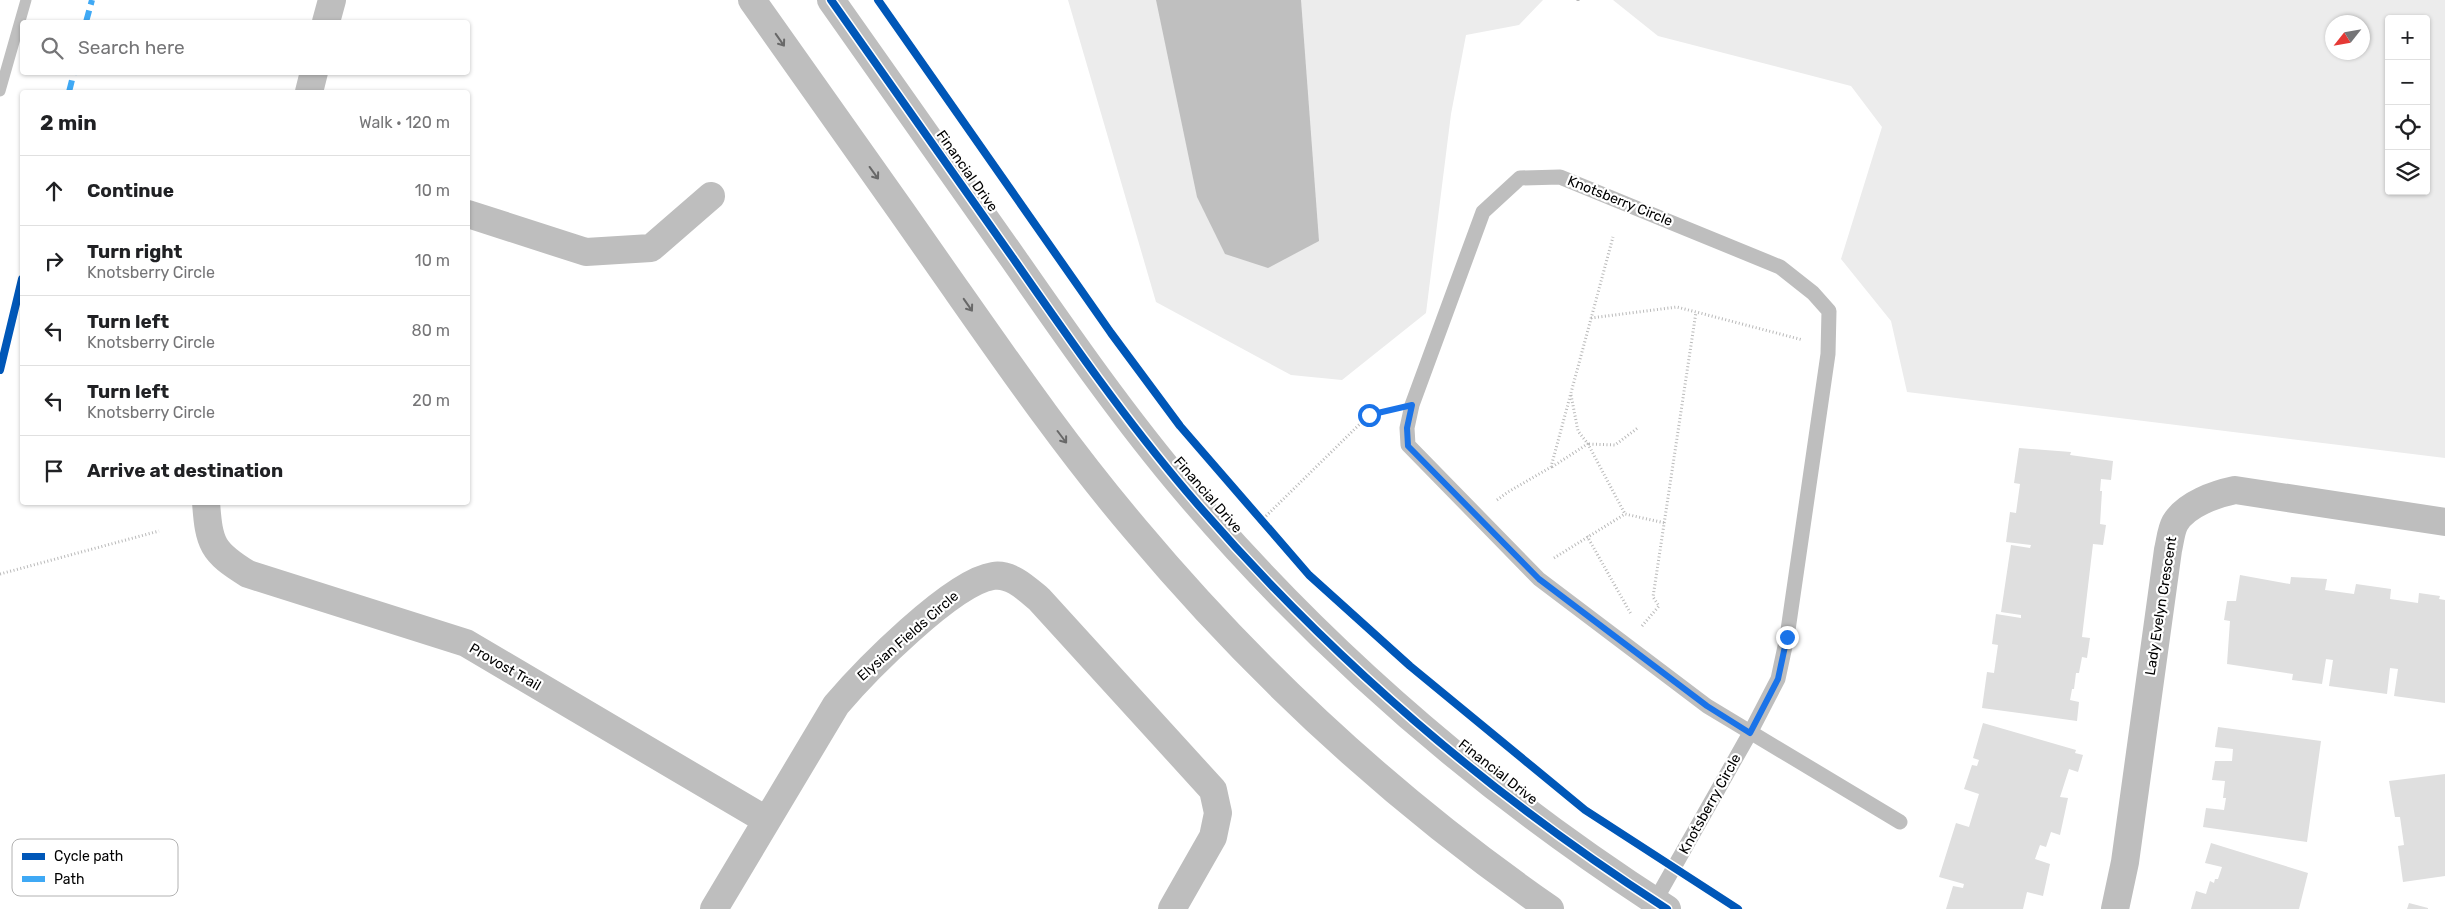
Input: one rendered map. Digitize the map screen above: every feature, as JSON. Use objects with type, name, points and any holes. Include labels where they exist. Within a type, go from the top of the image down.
[{"type":"street","points":[[327,20],[332,0]]},
{"type":"street","points":[[752,0],[1047,416],[1136,531],[1233,638],[1304,708],[1447,832],[1550,909]]},
{"type":"street","name":"Financial Drive","points":[[832,0],[1085,361],[1186,491],[1245,557],[1305,620],[1379,691],[1451,752],[1565,841],[1657,906]]},
{"type":"street","points":[[310,90],[313,75]]},
{"type":"street","points":[[470,215],[586,252],[651,248],[711,196]]},
{"type":"street","name":"Lady Evelyn Crescent","points":[[2115,909],[2126,862],[2168,550],[2175,523],[2194,505],[2214,495],[2235,490],[2445,522]]},
{"type":"street","name":"Provost Trail","points":[[206,505],[208,534],[223,558],[248,574],[466,643],[766,820]]},
{"type":"street","name":"Elysian Fields Circle","points":[[714,909],[836,705],[856,682],[950,595],[973,582],[994,575],[1017,581],[1039,599],[1213,790],[1218,813],[1213,837],[1172,909]]},
{"type":"lane","name":"Knotsberry Circle","points":[[1657,906],[1750,733],[1778,679],[1787,637],[1828,346],[1829,311],[1813,294],[1780,267],[1560,176],[1520,178],[1483,212],[1412,405],[1407,428],[1408,446],[1539,579],[1707,706],[1750,733],[1900,822]]},
{"type":"path","points":[[1551,467],[1613,237]]},
{"type":"path","points":[[1591,318],[1677,307],[1828,346]]},
{"type":"path","points":[[1639,629],[1659,606],[1653,597],[1696,312]]},
{"type":"path","points":[[1571,393],[1578,431],[1589,443],[1625,514]]},
{"type":"path","points":[[1267,528],[1258,518],[1369,415],[1412,405]]},
{"type":"path","points":[[1478,516],[1508,492],[1589,443],[1615,445],[1639,427]]},
{"type":"path","points":[[1548,562],[1625,514],[1665,523]]},
{"type":"path","points":[[0,574],[159,531]]},
{"type":"path","points":[[1587,536],[1634,620]]},
{"type":"shaded area","points":[[1068,0],[1543,0],[1519,25],[1466,35],[1451,114],[1426,313],[1342,380],[1291,375],[1156,302]]},
{"type":"shaded area","points":[[1156,0],[1301,0],[1319,241],[1268,268],[1225,254],[1197,197]]},
{"type":"shaded area","points":[[1613,0],[2445,0],[2445,458],[1907,392],[1891,321],[1841,259],[1882,127],[1851,86],[1658,36]]},
{"type":"building","points":[[2019,448],[2071,452],[2070,455],[2113,461],[2111,480],[2101,479],[2100,524],[2106,525],[2103,545],[2093,544],[2082,637],[2090,638],[2087,658],[2082,657],[2070,700],[2079,702],[2077,721],[1982,708],[1987,672],[1994,673],[1998,645],[1992,644],[1996,614],[2021,618],[2021,615],[2001,612],[2011,545],[2030,548],[2031,545],[2006,542],[2010,512],[2016,513],[2020,484],[2014,483]]},
{"type":"building","points":[[2240,575],[2290,584],[2291,577],[2327,579],[2325,590],[2354,594],[2356,584],[2391,589],[2390,599],[2418,603],[2419,593],[2440,596],[2439,599],[2445,600],[2445,703],[2394,696],[2398,669],[2390,668],[2387,694],[2329,686],[2333,660],[2326,659],[2322,684],[2292,680],[2293,674],[2227,664],[2230,621],[2224,620],[2227,601],[2236,601]]},
{"type":"building","points":[[1983,723],[2076,750],[2075,753],[2083,755],[2078,772],[2069,769],[2060,797],[2068,798],[2060,835],[2051,832],[2046,847],[2040,845],[2035,859],[2050,864],[2043,896],[2027,892],[2023,909],[1946,909],[1953,886],[1963,888],[1964,884],[1939,877],[1956,823],[1969,827],[1979,794],[1964,789],[1972,765],[1977,766],[1979,760],[1973,758]]},
{"type":"building","points":[[2218,727],[2321,741],[2307,842],[2203,827],[2206,808],[2224,810],[2226,798],[2223,798],[2225,781],[2212,780],[2215,761],[2232,761],[2233,749],[2215,747]]},
{"type":"building","points":[[2445,774],[2445,876],[2403,882],[2398,846],[2404,845],[2400,817],[2395,817],[2389,781]]},
{"type":"building","points":[[2211,843],[2308,873],[2299,909],[2191,909],[2196,891],[2206,894],[2210,881],[2214,883],[2215,879],[2218,879],[2222,867],[2205,863]]},
{"type":"building","points":[[2409,903],[2428,908],[2428,909],[2407,909]]},
{"type":"waterway","points":[[20,20],[26,0]]},
{"type":"waterway","points":[[0,91],[20,21]]},
{"type":"marked path","points":[[87,20],[92,0]]},
{"type":"marked path","points":[[70,90],[73,75]]},
{"type":"cycle path","points":[[831,0],[1098,379],[1164,464],[1240,552],[1352,665],[1412,718],[1536,818],[1601,865],[1667,909]]},
{"type":"cycle path","points":[[878,0],[1111,333],[1180,426],[1309,575],[1410,666],[1585,810],[1738,909]]},
{"type":"cycle path","points":[[0,370],[20,287]]},
{"type":"route","points":[[1369,415],[1412,405],[1407,428],[1408,446],[1539,579],[1707,706],[1750,733],[1778,679],[1787,637]]}]
